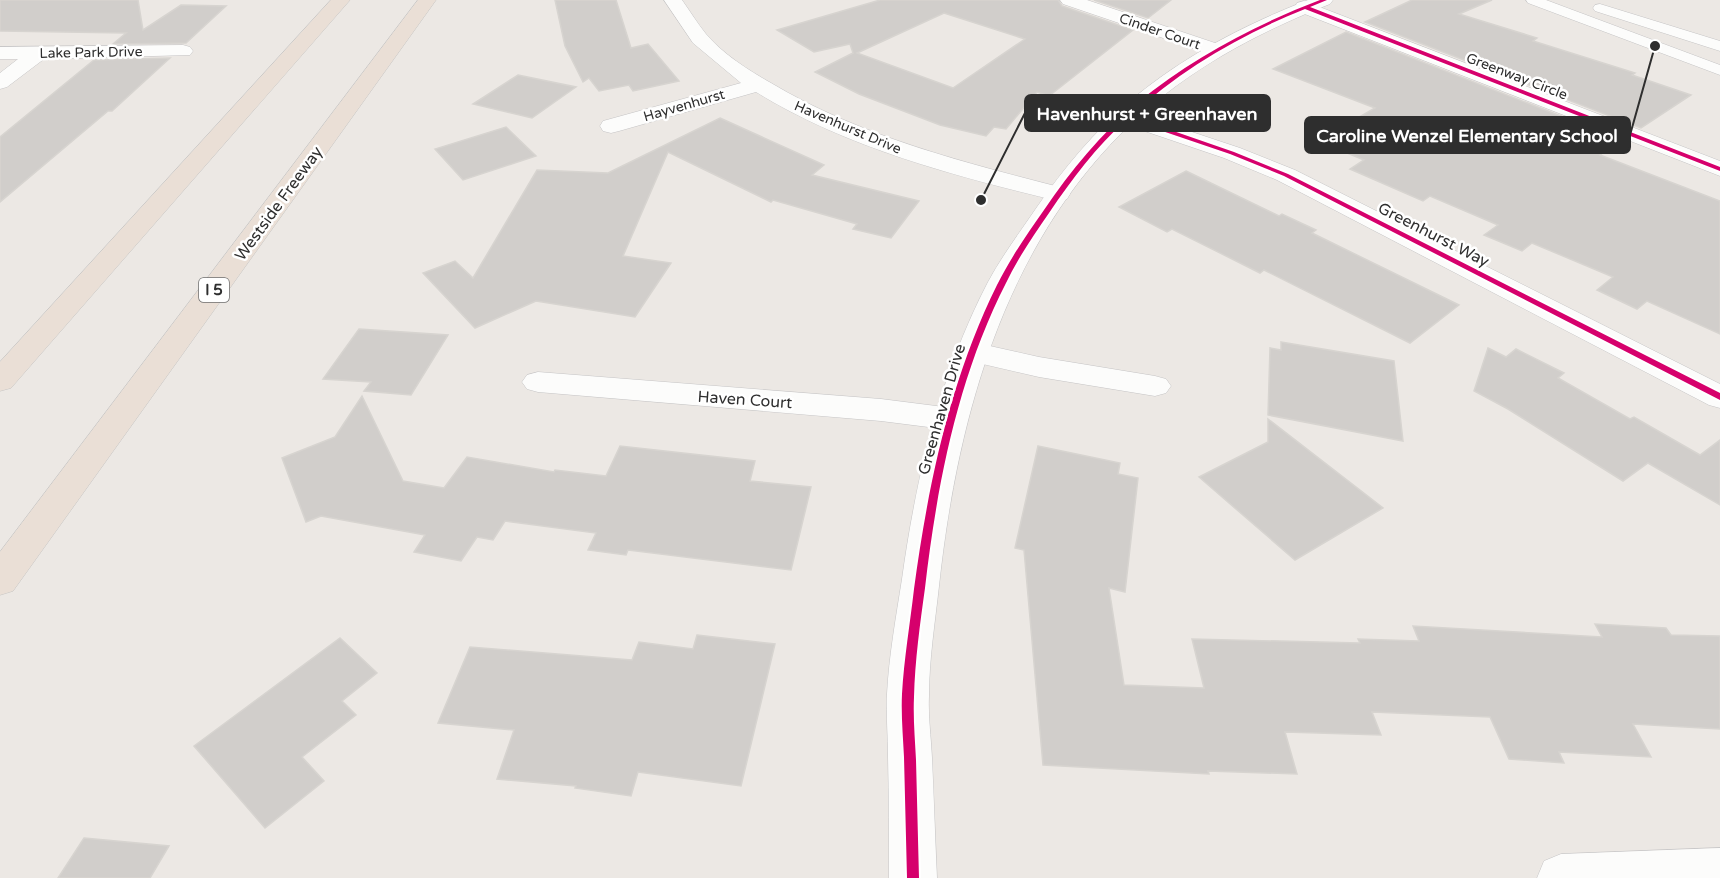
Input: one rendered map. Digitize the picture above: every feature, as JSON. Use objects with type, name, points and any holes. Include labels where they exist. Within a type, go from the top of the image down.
[{"type":"highway","points":[[0,381],[341,0]]},
{"type":"highway","name":"Westside Freeway","points":[[0,580],[427,0]]},
{"type":"street","name":"Havenhurst Drive","points":[[673,0],[691,29],[713,52],[758,85],[822,119],[890,146],[993,178],[1058,194]]},
{"type":"street","name":"Cinder Court","points":[[1069,0],[1216,50]]},
{"type":"street","name":"Greenhaven Drive","points":[[913,878],[908,694],[922,565],[933,495],[952,419],[972,352],[996,293],[1022,248],[1058,194],[1089,154],[1126,117],[1158,90],[1216,50],[1304,7],[1324,0]]},
{"type":"street","name":"Greenway Circle","points":[[1304,7],[1720,170]]},
{"type":"street","name":"Lake Park Drive","points":[[0,53],[183,51]]},
{"type":"street","points":[[0,83],[40,52]]},
{"type":"street","name":"Hayvenhurst","points":[[611,126],[758,85]]},
{"type":"street","name":"Greenhurst Way","points":[[1126,117],[1232,153],[1286,175],[1720,397]]},
{"type":"street","name":"Greenhaven Drive","points":[[972,352],[1155,386]]},
{"type":"street","name":"Haven Court","points":[[538,381],[881,410],[952,419]]},
{"type":"street","points":[[1561,878],[1720,872]]},
{"type":"lane","points":[[1533,0],[1720,70]]},
{"type":"lane","points":[[1575,0],[1720,46]]},
{"type":"building","points":[[0,0],[138,0],[143,30],[181,5],[226,6],[186,43],[113,44],[126,33],[0,31]]},
{"type":"building","points":[[555,0],[616,0],[631,48],[648,44],[679,81],[633,91],[629,85],[599,91],[589,78],[583,82],[565,46]]},
{"type":"building","points":[[880,0],[1058,0],[1062,6],[1133,30],[1049,96],[1037,92],[1006,129],[994,127],[986,136],[940,125],[859,94],[815,72],[853,53],[850,44],[814,52],[777,30]],"holes":[[[944,13],[1025,39],[953,88],[857,53]]]},
{"type":"building","points":[[1094,0],[1171,0],[1148,18]]},
{"type":"building","points":[[1412,0],[1492,0],[1459,14],[1537,38],[1533,41],[1635,73],[1632,75],[1691,95],[1641,128],[1365,22]]},
{"type":"building","points":[[1346,32],[1622,140],[1600,155],[1720,201],[1720,334],[1647,301],[1637,309],[1597,290],[1613,277],[1532,243],[1522,251],[1484,235],[1498,225],[1430,196],[1423,201],[1350,169],[1364,160],[1318,141],[1375,108],[1273,69]]},
{"type":"building","points":[[170,58],[112,111],[108,111],[0,202],[0,137],[94,60]]},
{"type":"building","points":[[518,75],[576,87],[532,118],[473,104]]},
{"type":"building","points":[[720,118],[824,165],[812,175],[919,201],[891,238],[853,229],[857,224],[773,200],[771,202],[668,152],[623,256],[671,263],[635,317],[536,301],[475,328],[423,273],[455,261],[473,278],[537,170],[608,173]]},
{"type":"building","points":[[506,127],[536,156],[463,180],[435,149]]},
{"type":"building","points":[[1186,171],[1279,216],[1282,214],[1316,230],[1312,233],[1459,305],[1410,343],[1264,270],[1260,273],[1172,229],[1167,232],[1119,207]]},
{"type":"building","points":[[359,329],[448,335],[411,395],[364,391],[371,382],[323,379]]},
{"type":"building","points":[[1281,342],[1394,361],[1403,441],[1268,415],[1270,348],[1281,350]]},
{"type":"building","points":[[1488,348],[1506,357],[1516,349],[1564,373],[1558,378],[1630,419],[1634,417],[1700,455],[1720,440],[1720,505],[1648,463],[1623,481],[1508,409],[1474,391]]},
{"type":"building","points":[[362,396],[403,481],[444,488],[467,457],[554,472],[555,470],[606,476],[620,446],[755,461],[750,481],[811,487],[791,570],[628,550],[626,555],[588,550],[596,533],[505,521],[493,540],[477,537],[461,561],[414,552],[425,535],[321,516],[306,522],[282,458],[335,437]]},
{"type":"building","points":[[1268,419],[1383,508],[1295,560],[1199,477],[1268,442]]},
{"type":"building","points":[[1038,446],[1120,463],[1118,474],[1138,478],[1125,592],[1109,588],[1124,685],[1204,688],[1192,639],[1360,643],[1358,639],[1419,641],[1413,626],[1602,637],[1595,624],[1666,628],[1671,635],[1720,636],[1720,729],[1633,724],[1651,757],[1559,752],[1564,763],[1509,759],[1490,717],[1372,712],[1381,735],[1285,732],[1297,774],[1208,771],[1209,774],[1043,765],[1024,550],[1015,548]]},
{"type":"building","points":[[697,635],[775,644],[741,786],[638,772],[631,796],[575,788],[576,786],[497,779],[514,730],[438,723],[470,647],[632,660],[639,642],[693,649]]},
{"type":"building","points":[[340,638],[377,673],[342,701],[356,715],[302,757],[324,781],[265,828],[194,746]]},
{"type":"building","points":[[84,838],[169,846],[150,878],[58,878]]},
{"type":"cycle path","points":[[913,878],[908,694],[923,561],[936,483],[955,406],[980,331],[996,295],[1023,246],[1071,177],[1113,128],[1139,104],[1197,62],[1227,44],[1324,0]]},
{"type":"cycle path","points":[[1304,7],[1720,169]]},
{"type":"cycle path","points":[[1126,117],[1232,153],[1286,175],[1720,397]]},
{"type":"place","name":"Caroline Wenzel Elementary School","points":[[1655,46]]},
{"type":"place","name":"Havenhurst + Greenhaven","points":[[981,200]]}]
